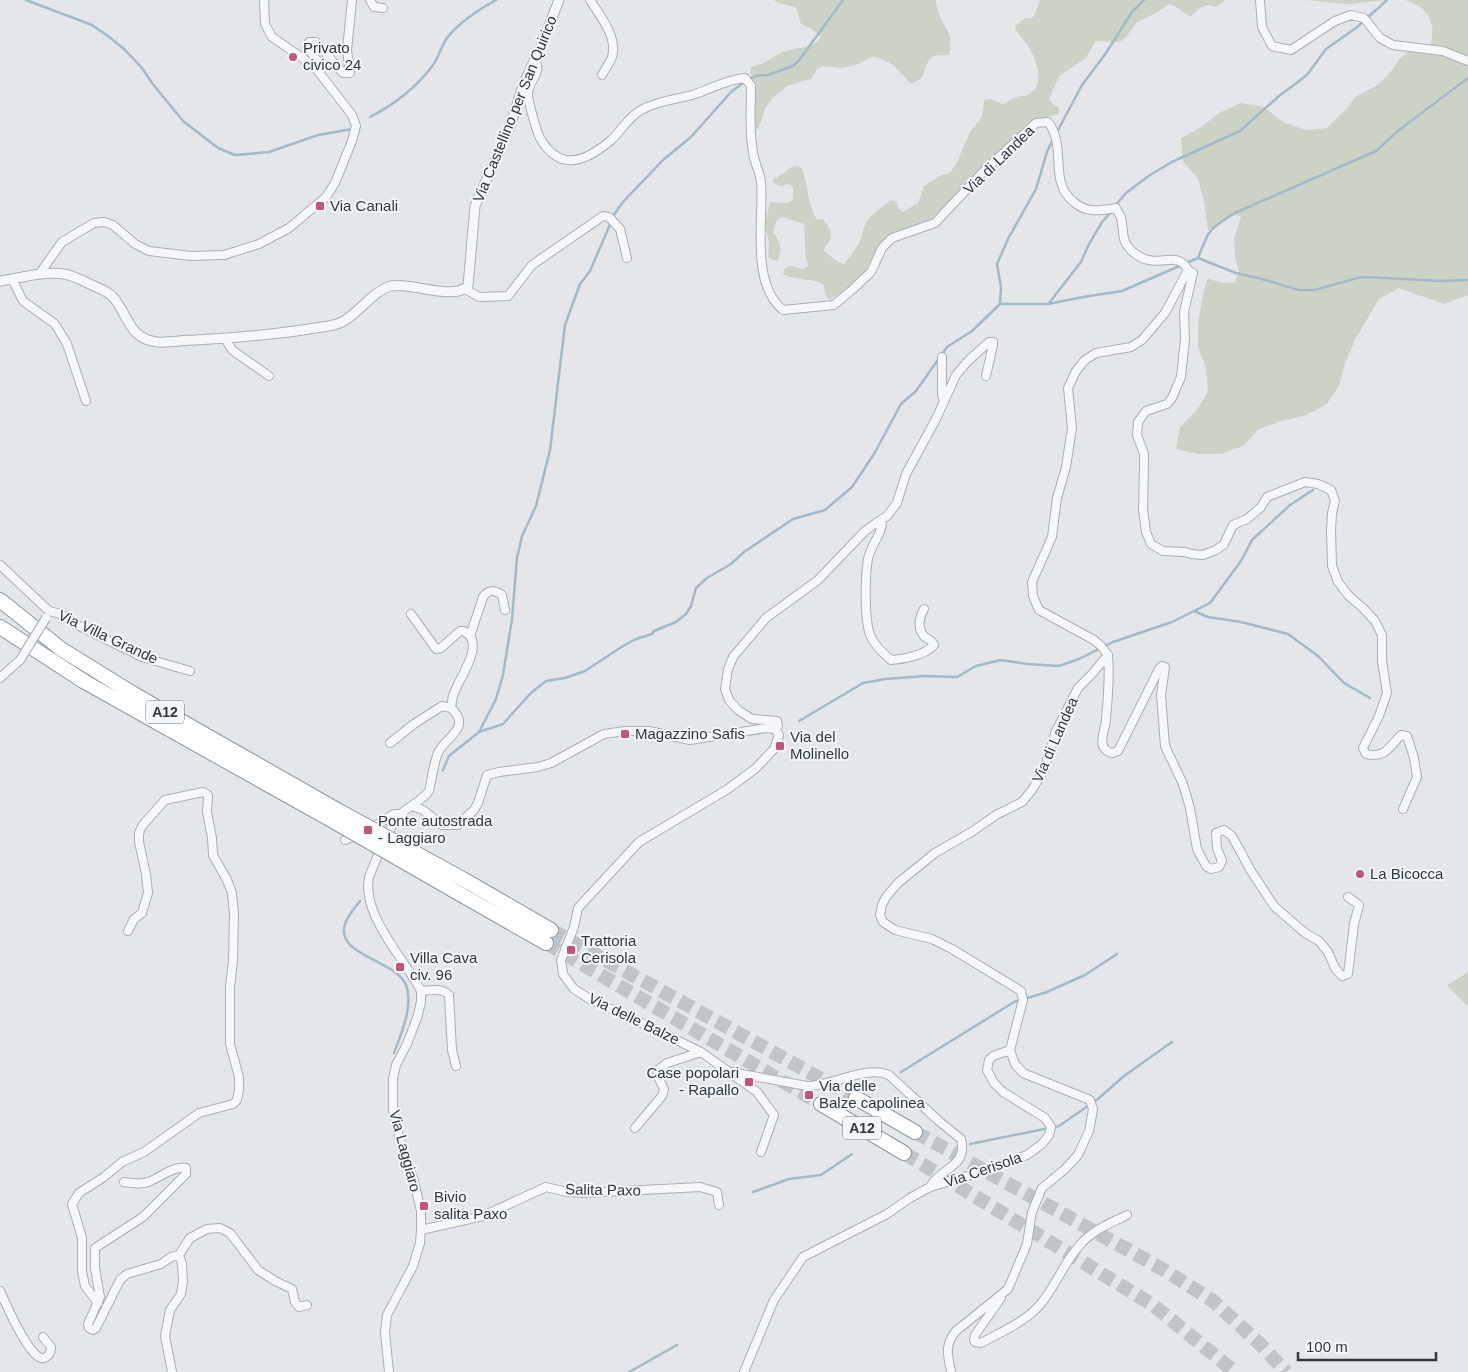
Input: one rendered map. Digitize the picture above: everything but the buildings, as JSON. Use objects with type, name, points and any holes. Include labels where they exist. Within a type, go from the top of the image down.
[{"type":"highway","name":"A12","points":[[0,600],[62,648],[132,693],[336,816],[460,894],[546,943]]},
{"type":"highway","name":"A12","points":[[0,628],[85,682],[336,816],[468,882],[551,930]]},
{"type":"highway","name":"A12","points":[[856,1098],[914,1132]]},
{"type":"highway","name":"A12","points":[[821,1104],[904,1152]]},
{"type":"street","points":[[40,273],[62,242],[94,223],[104,222],[113,225],[135,244],[149,251],[191,256],[224,255],[260,244],[289,228],[331,191],[352,141],[356,126],[346,106],[314,66],[272,37],[265,24],[264,0]]},
{"type":"street","points":[[318,71],[323,68],[307,47],[309,42],[316,42],[343,74],[350,73],[347,50],[352,0]]},
{"type":"street","points":[[370,0],[374,7],[383,8]]},
{"type":"street","name":"Via Castellino per San Quirico","points":[[465,289],[468,286],[474,206],[510,126],[524,83],[559,0]]},
{"type":"street","points":[[590,0],[612,40],[614,48],[611,59],[602,75]]},
{"type":"street","points":[[1260,0],[1262,27],[1272,46],[1291,50],[1335,21],[1351,15],[1364,18],[1380,38],[1393,45],[1443,51],[1468,61]]},
{"type":"street","name":"Via di Landea","points":[[535,59],[538,65],[537,71],[528,94],[539,137],[554,156],[568,161],[584,158],[609,142],[638,112],[653,104],[691,95],[737,78],[745,78],[751,86],[752,151],[761,181],[760,259],[770,296],[775,304],[783,310],[834,305],[871,272],[882,248],[892,238],[935,223],[984,171],[1036,123],[1048,122],[1053,129],[1058,148],[1061,188],[1069,199],[1079,206],[1093,211],[1116,208],[1121,218],[1122,236],[1127,246],[1149,260],[1178,260],[1184,263],[1188,270]]},
{"type":"street","points":[[0,281],[40,273],[64,274],[110,294],[120,306],[130,326],[141,337],[158,342],[290,332],[340,323],[353,316],[374,296],[390,286],[412,286],[454,292],[465,289],[479,298],[508,296],[532,265],[603,216],[609,217],[620,229],[626,258]]},
{"type":"street","points":[[1348,897],[1359,905],[1354,924],[1348,974],[1342,976],[1319,941],[1306,933],[1274,906],[1251,871],[1232,836],[1224,830],[1216,833],[1217,848],[1222,861],[1218,867],[1211,869],[1206,866],[1197,849],[1190,808],[1183,784],[1165,746],[1162,695],[1165,667],[1162,666],[1159,669],[1118,751],[1112,753],[1106,751],[1102,738],[1106,721],[1108,655],[1094,640],[1039,610],[1033,596],[1032,582],[1052,537],[1057,498],[1066,467],[1072,428],[1068,388],[1076,371],[1085,360],[1096,353],[1131,347],[1142,340],[1165,313],[1188,270],[1194,273],[1184,312],[1185,339],[1181,378],[1172,398],[1167,404],[1146,411],[1138,422],[1137,435],[1144,454],[1143,510],[1146,532],[1152,544],[1163,551],[1203,555],[1216,550],[1224,544],[1233,525],[1247,519],[1261,507],[1267,497],[1305,482],[1318,484],[1330,490],[1335,501],[1331,531],[1332,566],[1338,582],[1349,596],[1375,621],[1382,635],[1382,661],[1387,693],[1379,716],[1363,748],[1366,754],[1374,756],[1390,749],[1401,735],[1407,736],[1417,776],[1403,809]]},
{"type":"street","points":[[12,279],[23,301],[55,324],[67,344],[86,401]]},
{"type":"street","points":[[225,338],[232,350],[269,376]]},
{"type":"street","points":[[412,806],[423,810],[442,825],[458,825],[474,810],[478,803],[486,775],[544,765],[604,734],[638,730],[690,740],[766,728],[775,729],[778,726],[777,721],[752,719],[738,710],[729,700],[726,688],[728,669],[733,657],[766,618],[818,580],[865,531],[887,516],[897,503],[906,474],[956,375],[989,342],[993,342],[986,376]]},
{"type":"street","points":[[942,357],[942,395],[944,401]]},
{"type":"street","points":[[882,519],[882,527],[868,557],[866,612],[870,636],[884,654],[892,660],[930,650],[934,645],[931,640],[922,634],[919,626],[924,609]]},
{"type":"street","points":[[0,565],[48,614]]},
{"type":"street","points":[[470,636],[486,592],[489,590],[496,591],[502,595],[505,602],[505,610]]},
{"type":"street","name":"Via Villa Grande","points":[[0,678],[20,660],[48,614],[60,614],[142,657],[190,671]]},
{"type":"street","points":[[411,614],[436,649],[441,648],[460,631],[464,631],[470,636],[473,646],[453,696],[452,708],[459,718],[459,724],[454,735],[441,748],[438,754],[426,796],[402,814],[388,835],[369,877],[367,886],[373,910],[422,991],[440,990],[445,991],[449,995],[452,1050],[456,1066]]},
{"type":"street","name":"Via di Landea","points":[[1010,1050],[1023,1000],[1021,991],[932,939],[895,930],[883,922],[880,915],[882,905],[898,883],[935,853],[973,831],[996,814],[1022,802],[1044,770],[1056,731],[1078,688],[1108,655]]},
{"type":"street","points":[[390,743],[414,724],[442,706],[452,708]]},
{"type":"street","name":"Via delle Balze","points":[[775,729],[779,735],[774,749],[756,768],[728,789],[639,842],[578,908],[574,927],[561,960],[563,974],[574,989],[593,1001],[701,1052],[730,1071],[812,1086],[818,1086],[850,1076],[883,1072],[889,1075],[961,1139],[964,1149],[959,1160],[933,1181],[930,1187]]},
{"type":"street","points":[[98,1304],[85,1286],[82,1271],[82,1238],[72,1204],[79,1193],[104,1177],[122,1162],[144,1152],[198,1113],[233,1104],[239,1090],[239,1077],[230,1044],[230,987],[233,961],[234,915],[232,893],[213,855],[208,798],[205,793],[165,800],[142,826],[139,833],[139,842],[148,893],[142,913],[134,919],[128,931]]},
{"type":"street","points":[[345,840],[365,832],[394,814],[402,814]]},
{"type":"street","name":"Via Laggiaro","points":[[389,1372],[385,1332],[387,1315],[413,1266],[420,1244],[421,1230],[421,1211],[414,1181],[399,1137],[393,1110],[392,1089],[396,1065],[417,1018],[422,991]]},
{"type":"street","points":[[1010,1050],[1015,1064],[1023,1073],[1087,1098],[1092,1103],[1090,1131],[1078,1155],[1064,1170],[1042,1188],[1032,1212],[1027,1244],[1008,1289],[975,1335],[974,1340],[981,1343],[1016,1324],[1036,1310],[1052,1289],[1077,1247],[1104,1225],[1127,1215]]},
{"type":"street","name":"Via Cerisola","points":[[744,1372],[774,1300],[803,1257],[887,1214],[930,1187],[1027,1155],[1042,1144],[1049,1135],[1051,1127],[1045,1118],[1003,1092],[994,1083],[987,1070],[989,1060],[993,1056],[1010,1050]]},
{"type":"street","points":[[635,1128],[662,1096],[664,1089],[657,1075],[658,1070],[667,1063],[701,1052]]},
{"type":"street","points":[[730,1071],[756,1092],[774,1115],[761,1152]]},
{"type":"street","points":[[124,1182],[135,1184],[147,1183],[179,1167],[186,1168],[186,1174],[143,1217],[96,1248],[95,1268],[100,1297],[88,1324],[89,1328],[92,1330],[96,1328],[120,1280],[127,1274],[161,1264],[171,1257],[179,1255],[190,1238],[207,1229],[220,1228],[230,1233],[258,1270],[292,1289],[295,1302],[299,1307],[307,1305]]},
{"type":"street","name":"Salita Paxo","points":[[421,1230],[483,1216],[540,1188],[546,1187],[567,1192],[584,1193],[700,1187],[716,1192],[720,1204]]},
{"type":"street","points":[[172,1372],[165,1336],[170,1310],[181,1294],[183,1281],[182,1264],[179,1255]]},
{"type":"street","points":[[951,1372],[948,1352],[949,1340],[967,1321],[1008,1289]]},
{"type":"street","points":[[0,1291],[28,1346],[41,1360],[50,1353],[51,1348],[43,1337]]},
{"type":"shaded area","points":[[774,0],[936,0],[939,13],[950,36],[950,54],[938,55],[932,58],[927,64],[922,78],[911,84],[893,65],[877,57],[871,57],[859,64],[842,68],[823,66],[817,69],[811,79],[787,86],[773,98],[766,107],[758,130],[754,125],[756,104],[750,68],[764,63],[783,52],[810,46],[821,37],[812,29],[801,24],[796,8]]},
{"type":"shaded area","points":[[1040,0],[1225,0],[1216,7],[1208,5],[1202,7],[1191,16],[1170,4],[1137,22],[1121,41],[1096,41],[1085,59],[1059,76],[1049,99],[1059,108],[1059,114],[1030,121],[931,219],[890,234],[880,244],[859,280],[830,300],[826,296],[823,284],[783,274],[785,268],[791,266],[803,269],[808,266],[804,224],[782,217],[777,220],[773,232],[780,245],[780,255],[778,260],[772,260],[768,256],[769,243],[765,225],[770,202],[788,203],[793,199],[793,187],[788,184],[777,185],[772,181],[793,166],[802,168],[814,214],[817,220],[823,219],[830,232],[831,237],[824,251],[838,262],[844,264],[861,239],[867,221],[878,210],[891,200],[897,202],[898,208],[903,212],[918,203],[924,186],[943,174],[949,174],[956,164],[970,132],[982,117],[984,100],[990,99],[1002,104],[1016,97],[1029,94],[1035,88],[1038,75],[1035,60],[1029,47],[1016,31],[1015,26],[1025,18],[1032,18]]},
{"type":"shaded area","points":[[1306,0],[1386,0],[1349,4]]},
{"type":"shaded area","points":[[1405,0],[1468,0],[1468,295],[1444,304],[1399,288],[1379,299],[1355,340],[1345,363],[1339,386],[1326,405],[1304,416],[1281,421],[1259,429],[1243,446],[1221,454],[1198,454],[1176,449],[1180,427],[1197,410],[1208,391],[1206,368],[1198,347],[1198,324],[1203,293],[1208,278],[1221,282],[1235,282],[1239,271],[1235,258],[1234,239],[1241,216],[1234,215],[1208,230],[1204,201],[1198,179],[1183,161],[1181,138],[1201,127],[1219,113],[1241,103],[1264,107],[1283,122],[1305,130],[1327,128],[1349,106],[1355,97],[1376,86],[1385,78],[1399,59],[1408,52],[1430,46],[1432,30],[1429,17],[1420,7]]},
{"type":"shaded area","points":[[1468,968],[1468,1007],[1447,985],[1467,973]]},
{"type":"waterway","points":[[26,0],[92,25],[108,36],[142,68],[183,121],[218,148],[235,155],[269,152],[318,135],[352,129]]},
{"type":"waterway","points":[[370,117],[396,101],[412,88],[433,65],[451,33],[483,7],[496,0]]},
{"type":"waterway","points":[[479,732],[496,699],[503,675],[512,619],[517,558],[522,536],[536,506],[550,450],[565,325],[580,284],[590,271],[615,213],[663,160],[691,137],[731,92],[755,76],[768,75],[793,66],[843,0]]},
{"type":"waterway","points":[[1056,134],[1082,85],[1106,53],[1132,12],[1144,0]]},
{"type":"waterway","points":[[1115,206],[1126,193],[1150,175],[1172,162],[1240,131],[1279,96],[1307,75],[1326,49],[1356,28],[1387,0]]},
{"type":"waterway","points":[[1198,258],[1208,235],[1220,223],[1235,213],[1376,151],[1399,130],[1468,78]]},
{"type":"waterway","points":[[1000,303],[1001,287],[997,264],[1008,239],[1036,189],[1053,139]]},
{"type":"waterway","points":[[1049,303],[1081,262],[1102,222],[1112,211]]},
{"type":"waterway","points":[[443,770],[449,756],[479,732],[503,724],[531,693],[546,681],[565,678],[585,671],[623,646],[676,622],[686,614],[691,606],[696,588],[707,578],[731,564],[744,552],[793,519],[825,510],[852,487],[874,454],[901,404],[916,391],[947,347],[972,331],[1000,304],[1048,304],[1122,291],[1198,258],[1236,273],[1299,290],[1315,290],[1367,277],[1441,281],[1468,280]]},
{"type":"waterway","points":[[799,721],[863,683],[885,679],[925,676],[957,677],[976,666],[1001,660],[1059,666],[1079,659],[1113,642],[1172,622],[1210,603],[1241,561],[1252,540],[1290,505],[1313,490]]},
{"type":"waterway","points":[[1194,611],[1208,617],[1241,622],[1288,634],[1318,656],[1344,683],[1370,698]]},
{"type":"waterway","points":[[360,901],[345,924],[344,935],[357,951],[400,976],[406,985],[408,993],[406,1019],[394,1053]]},
{"type":"waterway","points":[[901,1072],[1014,1002],[1047,992],[1085,975],[1117,954]]},
{"type":"waterway","points":[[970,1144],[1059,1126],[1098,1099],[1124,1076],[1172,1042]]},
{"type":"waterway","points":[[753,1192],[789,1179],[821,1175],[852,1154]]},
{"type":"waterway","points":[[629,1372],[677,1345]]},
{"type":"tunnel","points":[[551,930],[856,1098]]},
{"type":"tunnel","points":[[546,943],[821,1104]]},
{"type":"tunnel","points":[[915,1132],[1166,1271],[1213,1301],[1259,1343],[1286,1372]]},
{"type":"tunnel","points":[[904,1153],[1153,1305],[1235,1372]]},
{"type":"place","name":"Privato civico 24","points":[[293,57]]},
{"type":"place","name":"Via Canali","points":[[320,206]]},
{"type":"place","name":"Magazzino Safis","points":[[625,734]]},
{"type":"place","name":"Via del Molinello","points":[[780,746]]},
{"type":"place","name":"Ponte autostrada - Laggiaro","points":[[368,830]]},
{"type":"place","name":"La Bicocca","points":[[1360,874]]},
{"type":"place","name":"Trattoria Cerisola","points":[[571,950]]},
{"type":"place","name":"Villa Cava civ. 96","points":[[400,967]]},
{"type":"place","name":"Case popolari - Rapallo","points":[[749,1082]]},
{"type":"place","name":"Via delle Balze capolinea","points":[[809,1095]]},
{"type":"place","name":"Bivio salita Paxo","points":[[424,1206]]}]
